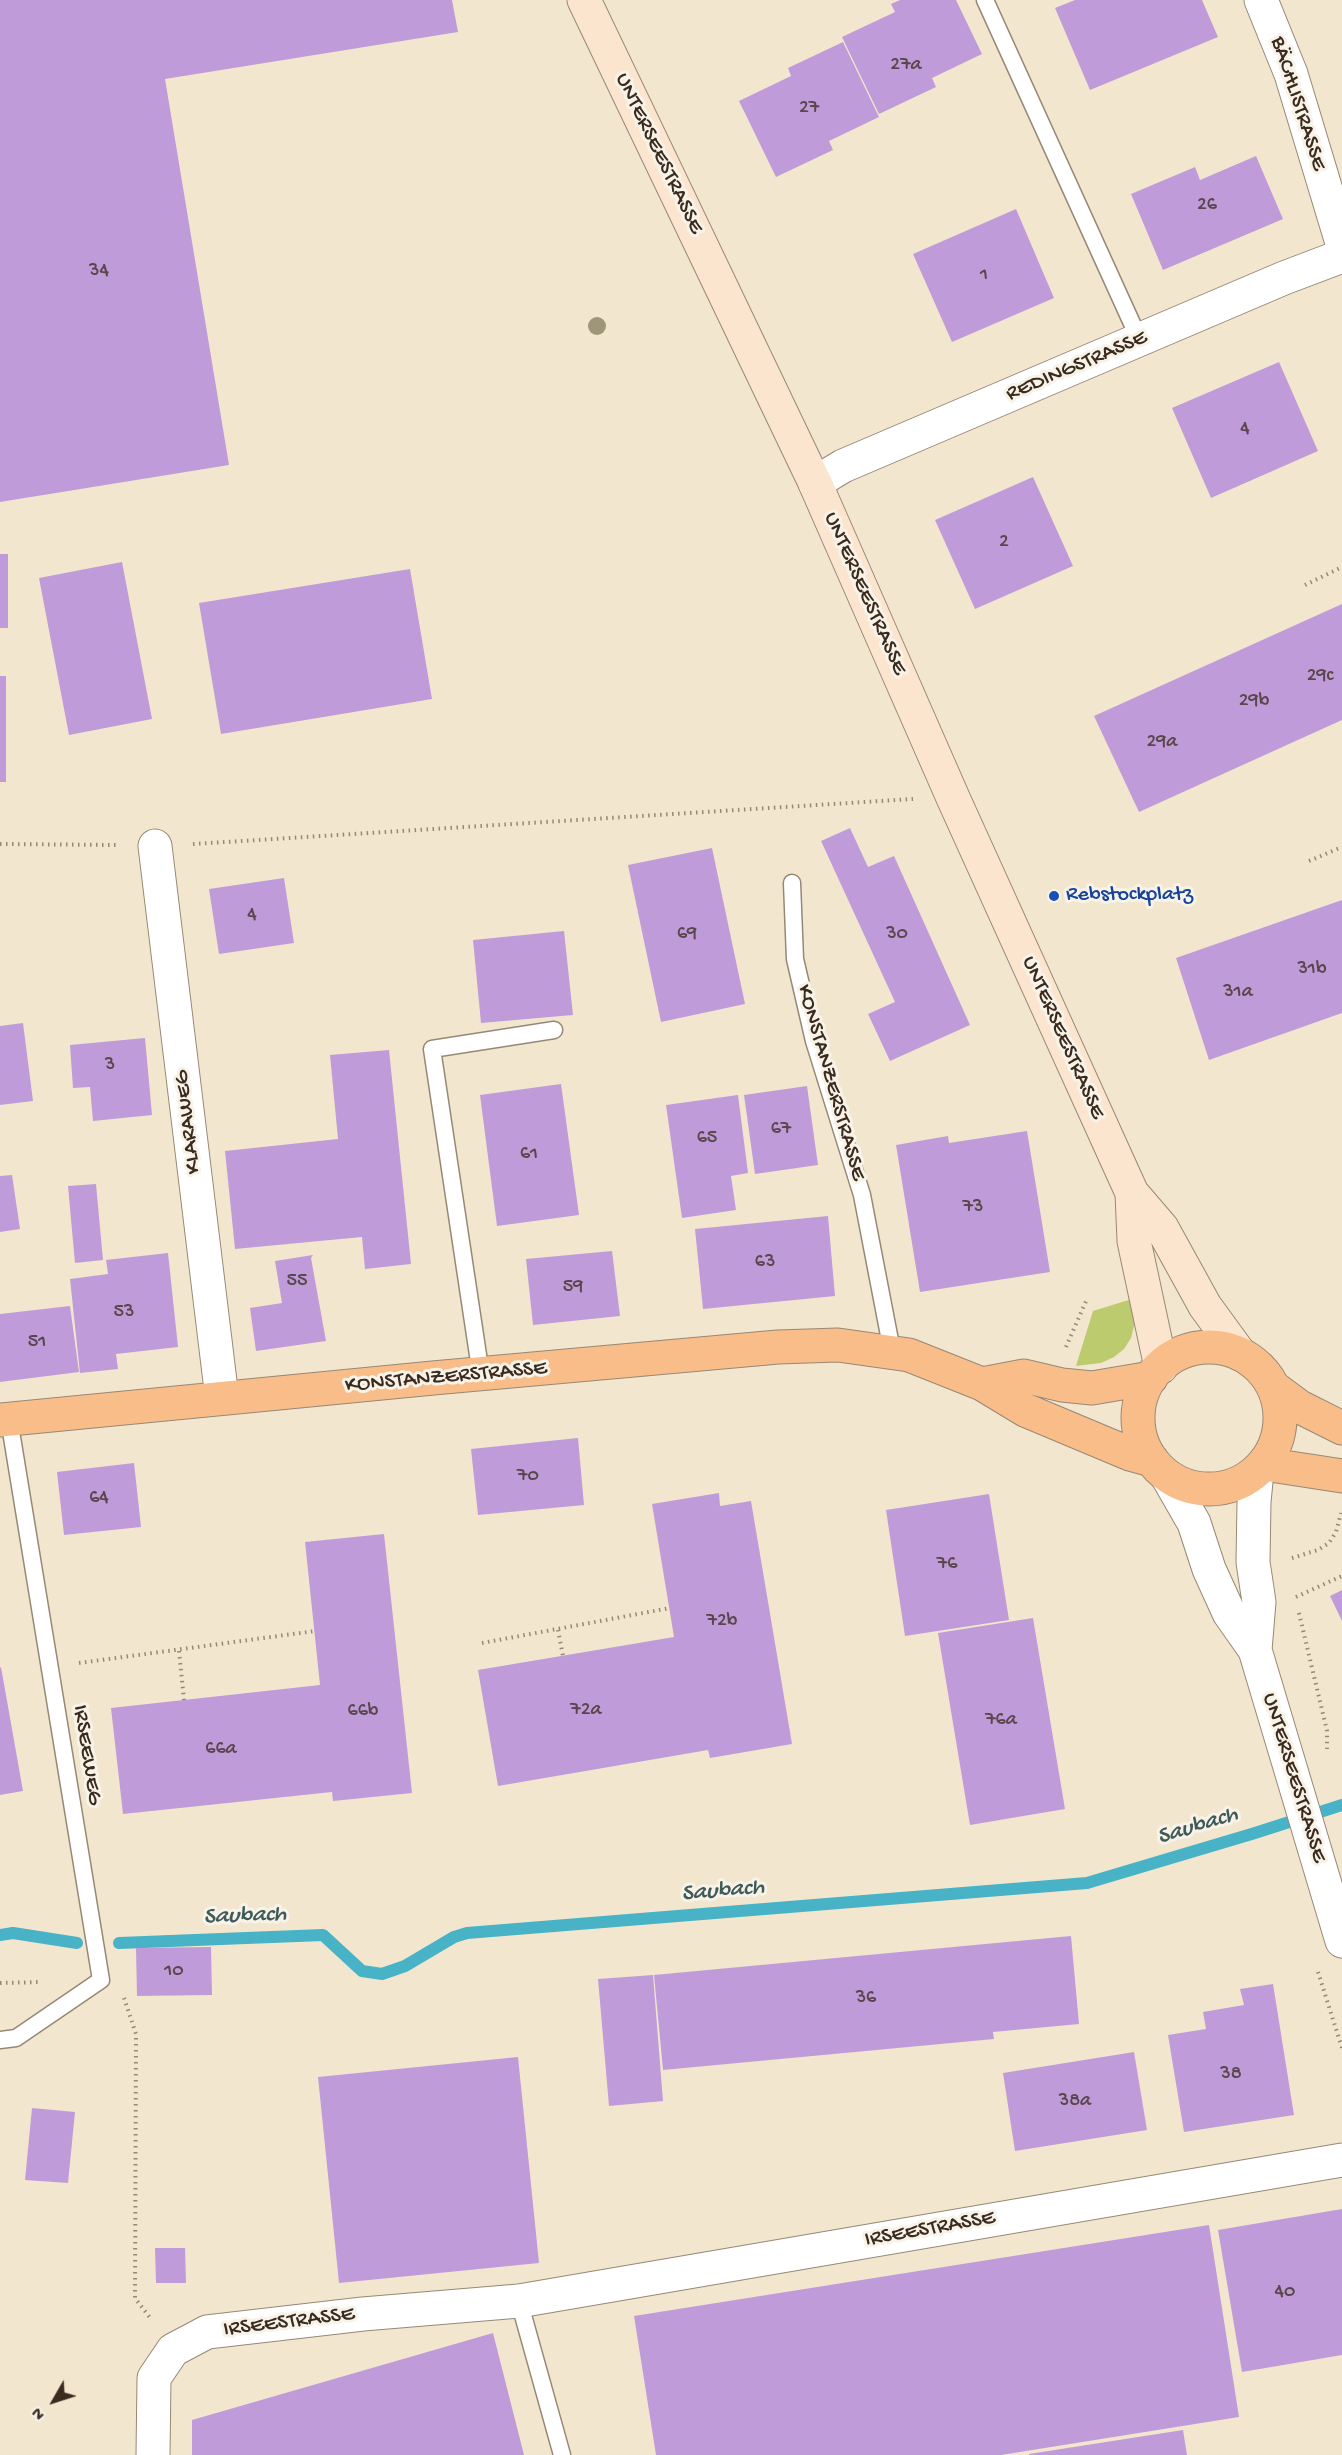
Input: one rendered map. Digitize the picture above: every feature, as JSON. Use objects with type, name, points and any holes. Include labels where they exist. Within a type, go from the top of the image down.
[{"type":"main road","name":"UNTERSEESTRASSE","points":[[584,0],[815,483],[959,810],[1132,1193],[1162,1228],[1205,1306],[1240,1354]]},
{"type":"main road","name":"UNTERSEESTRASSE","points":[[1132,1193],[1134,1241],[1156,1372]]},
{"type":"main road","name":"KONSTANZERSTRASSE","points":[[4,1420],[778,1347],[838,1345],[909,1355],[982,1383],[1025,1410],[1159,1468]]},
{"type":"main road","points":[[1273,1387],[1280,1406],[1280,1427],[1275,1446],[1261,1468],[1237,1484],[1213,1489],[1188,1486],[1159,1468],[1142,1440],[1138,1419],[1142,1397],[1156,1372],[1174,1357],[1190,1350],[1207,1347],[1240,1354],[1259,1368],[1273,1387],[1299,1407],[1342,1428]]},
{"type":"main road","points":[[982,1383],[1024,1376],[1062,1385],[1092,1388],[1156,1372]]},
{"type":"main road","points":[[1261,1468],[1342,1476]]},
{"type":"street","name":"BÄCHLISTRASSE","points":[[1261,0],[1291,74],[1342,243]]},
{"type":"street","name":"REDINGSTRASSE","points":[[815,483],[843,466],[1322,262],[1342,256]]},
{"type":"street","name":"KLARAWEG","points":[[155,846],[222,1398]]},
{"type":"street","name":"UNTERSEESTRASSE","points":[[1159,1468],[1194,1523],[1209,1569],[1229,1613],[1255,1650],[1342,1941]]},
{"type":"street","name":"UNTERSEESTRASSE","points":[[1255,1650],[1259,1602],[1253,1562],[1254,1502],[1261,1468]]},
{"type":"street","name":"IRSEESTRASSE","points":[[153,2455],[154,2378],[173,2350],[207,2332],[363,2314],[519,2301],[1342,2160]]},
{"type":"lane","points":[[985,0],[1140,340]]},
{"type":"lane","name":"KONSTANZERSTRASSE","points":[[792,883],[795,959],[813,1041],[862,1195],[892,1351]]},
{"type":"lane","points":[[481,1375],[432,1048],[554,1030]]},
{"type":"lane","name":"IRSEEWEG","points":[[4,1420],[101,1980]]},
{"type":"lane","points":[[0,2040],[16,2038],[101,1980]]},
{"type":"lane","points":[[519,2301],[562,2455]]},
{"type":"path","points":[[1305,585],[1342,567]]},
{"type":"path","points":[[0,844],[155,846],[920,798]]},
{"type":"path","points":[[1308,861],[1342,847]]},
{"type":"path","points":[[1064,1351],[1087,1299]]},
{"type":"path","points":[[1292,1568],[1292,1558],[1318,1550],[1329,1543],[1336,1532],[1342,1503]]},
{"type":"path","points":[[1295,1597],[1342,1576]]},
{"type":"path","points":[[1294,1590],[1327,1731],[1327,1753]]},
{"type":"path","points":[[482,1643],[670,1608]]},
{"type":"path","points":[[558,1630],[563,1656]]},
{"type":"path","points":[[48,1667],[315,1631]]},
{"type":"path","points":[[179,1651],[184,1700]]},
{"type":"path","points":[[101,1980],[121,1988],[136,2034],[135,2298],[173,2350]]},
{"type":"green space","points":[[1132,1299],[1135,1322],[1131,1338],[1124,1349],[1101,1363],[1076,1366],[1093,1311]]},
{"type":"building","points":[[0,0],[452,0],[458,32],[165,79],[229,465],[0,502]]},
{"type":"building","points":[[900,0],[956,0],[982,54],[932,78],[936,87],[879,114],[842,37],[895,12],[891,4]]},
{"type":"building","points":[[1075,0],[1202,0],[1218,37],[1090,90],[1055,8]]},
{"type":"building","points":[[843,42],[879,117],[829,141],[833,150],[776,177],[739,101],[791,76],[788,68]]},
{"type":"building","points":[[1256,156],[1283,219],[1163,270],[1131,194],[1195,167],[1200,180]]},
{"type":"building","points":[[1016,209],[1054,298],[952,342],[913,254]]},
{"type":"building","points":[[1279,362],[1318,451],[1211,498],[1172,408]]},
{"type":"building","points":[[1033,477],[1073,566],[975,609],[935,520]]},
{"type":"building","points":[[0,554],[8,554],[8,628],[0,628]]},
{"type":"building","points":[[122,562],[152,719],[69,735],[39,578]]},
{"type":"building","points":[[410,569],[432,699],[221,734],[199,603]]},
{"type":"building","points":[[1342,604],[1342,720],[1139,812],[1094,716]]},
{"type":"building","points":[[0,676],[6,676],[6,782],[0,782]]},
{"type":"building","points":[[850,828],[868,867],[894,856],[970,1025],[890,1061],[868,1014],[895,1002],[821,841]]},
{"type":"building","points":[[712,848],[745,1004],[661,1022],[628,865]]},
{"type":"building","points":[[284,878],[294,943],[219,954],[209,889]]},
{"type":"building","points":[[1342,900],[1342,1013],[1209,1060],[1176,958]]},
{"type":"building","points":[[564,931],[573,1015],[481,1023],[473,940]]},
{"type":"building","points":[[23,1023],[33,1101],[0,1105],[0,1026]]},
{"type":"building","points":[[145,1038],[152,1115],[93,1121],[90,1087],[73,1088],[70,1045]]},
{"type":"building","points":[[389,1050],[411,1264],[365,1269],[362,1237],[235,1249],[225,1151],[338,1139],[330,1055]]},
{"type":"building","points":[[561,1084],[579,1215],[497,1226],[480,1095]]},
{"type":"building","points":[[807,1086],[818,1165],[755,1174],[744,1095]]},
{"type":"building","points":[[738,1095],[748,1173],[731,1176],[736,1210],[682,1218],[666,1105]]},
{"type":"building","points":[[1027,1131],[1050,1272],[920,1292],[896,1145],[948,1136],[949,1143]]},
{"type":"building","points":[[12,1175],[20,1229],[0,1232],[0,1176]]},
{"type":"building","points":[[96,1184],[103,1260],[75,1263],[68,1186]]},
{"type":"building","points":[[828,1216],[835,1296],[703,1309],[695,1229]]},
{"type":"building","points":[[612,1251],[620,1316],[533,1325],[526,1259]]},
{"type":"building","points":[[168,1253],[178,1347],[116,1354],[118,1369],[80,1373],[70,1279],[108,1274],[106,1260]]},
{"type":"building","points":[[313,1255],[311,1258],[326,1341],[256,1351],[250,1308],[282,1303],[275,1261]]},
{"type":"building","points":[[70,1306],[79,1372],[0,1382],[0,1314]]},
{"type":"building","points":[[578,1438],[584,1505],[478,1515],[471,1449]]},
{"type":"building","points":[[134,1463],[141,1527],[64,1535],[57,1472]]},
{"type":"building","points":[[719,1493],[720,1506],[751,1501],[792,1744],[710,1758],[708,1750],[498,1786],[478,1670],[674,1637],[652,1504]]},
{"type":"building","points":[[989,1494],[1009,1620],[905,1636],[886,1510]]},
{"type":"building","points":[[384,1534],[412,1793],[333,1801],[332,1792],[123,1814],[111,1708],[320,1685],[305,1542]]},
{"type":"building","points":[[1342,1590],[1342,1621],[1330,1596]]},
{"type":"building","points":[[1033,1618],[1065,1809],[970,1825],[938,1633]]},
{"type":"building","points":[[0,1668],[23,1791],[0,1795]]},
{"type":"building","points":[[1071,1936],[1079,2024],[993,2032],[994,2039],[663,2070],[654,1975]]},
{"type":"building","points":[[211,1947],[212,1995],[137,1996],[136,1948]]},
{"type":"building","points":[[653,1975],[663,2101],[609,2106],[598,1979]]},
{"type":"building","points":[[1273,1984],[1294,2115],[1184,2132],[1168,2035],[1206,2029],[1203,2012],[1244,2005],[1240,1989]]},
{"type":"building","points":[[1134,2052],[1147,2130],[1015,2151],[1003,2073]]},
{"type":"building","points":[[518,2057],[539,2263],[339,2283],[318,2077]]},
{"type":"building","points":[[32,2108],[75,2112],[68,2183],[25,2180]]},
{"type":"building","points":[[1342,2209],[1342,2355],[1242,2372],[1218,2230]]},
{"type":"building","points":[[1209,2225],[1239,2417],[1001,2455],[656,2455],[634,2316]]},
{"type":"building","points":[[155,2248],[185,2248],[186,2283],[156,2283]]},
{"type":"building","points":[[493,2333],[524,2455],[192,2455],[192,2420]]},
{"type":"building","points":[[1183,2430],[1187,2455],[1029,2455],[1029,2454]]},
{"type":"waterway","name":"Saubach","points":[[119,1943],[323,1935],[362,1971],[382,1974],[405,1966],[454,1937],[467,1933],[1087,1883],[1342,1805]]},
{"type":"waterway","name":"Saubach","points":[[0,1935],[13,1933],[77,1943]]},
{"type":"place","name":"Rebstockplatz","points":[[1054,896]]}]
